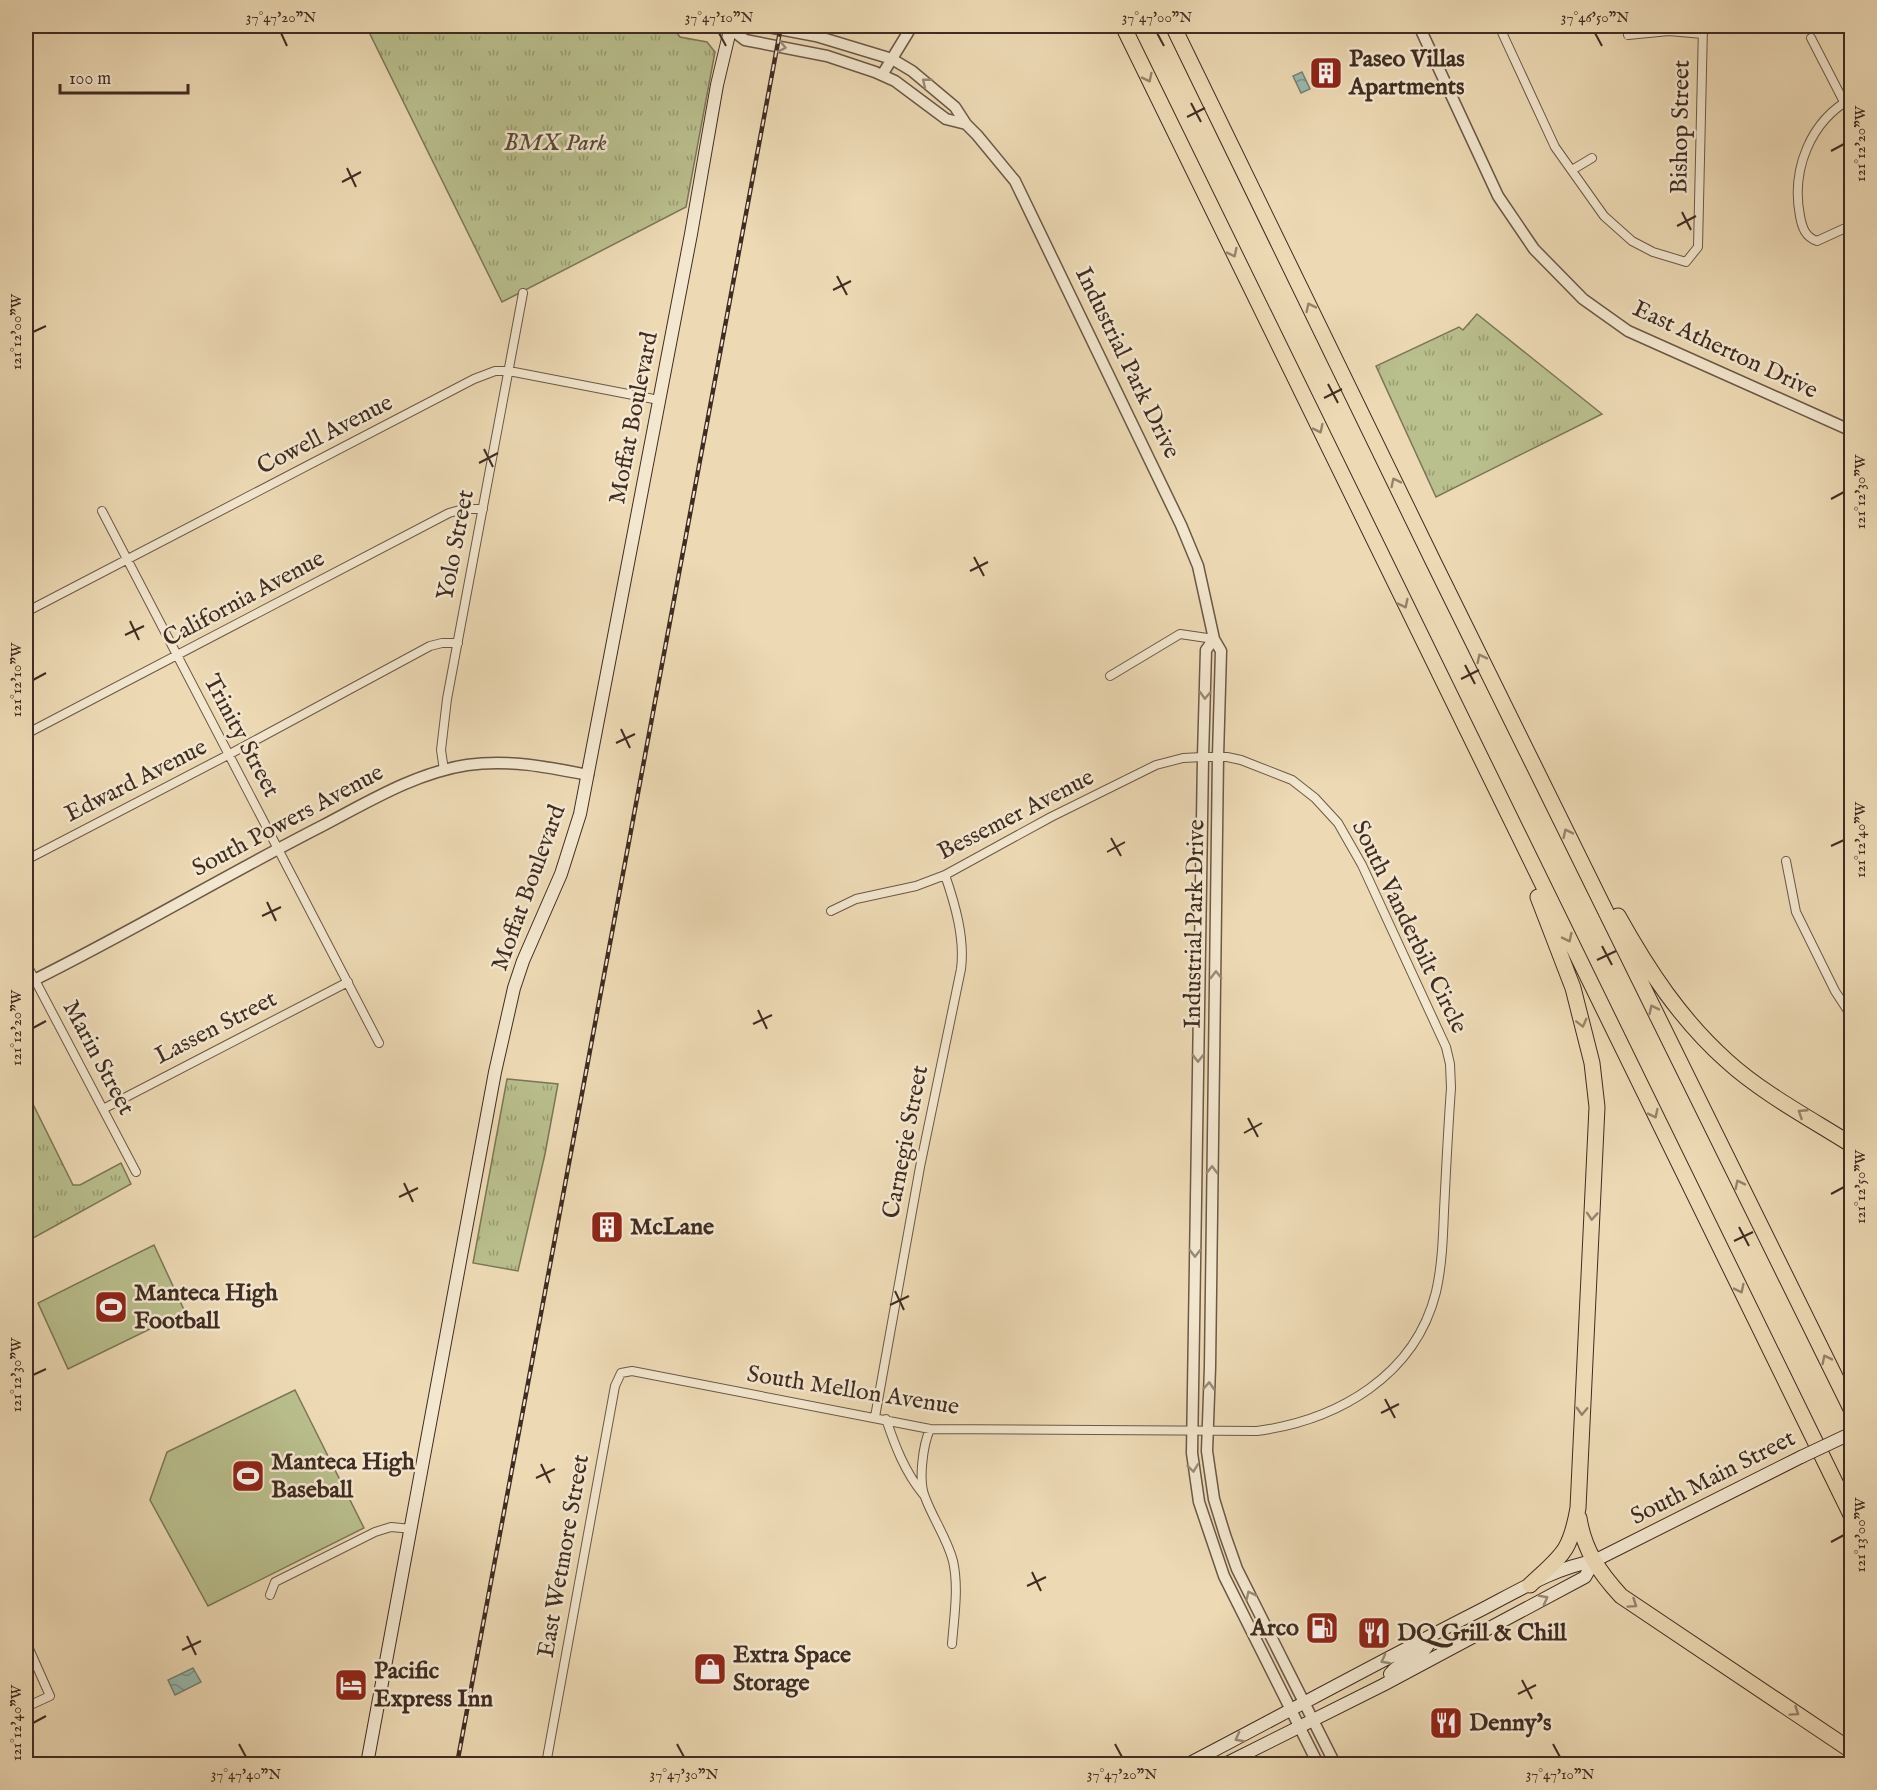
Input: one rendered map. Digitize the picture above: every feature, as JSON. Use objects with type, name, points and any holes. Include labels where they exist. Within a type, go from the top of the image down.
[{"type":"highway","points":[[1123,26],[1851,1517]]},
{"type":"highway","points":[[1173,26],[1851,1411]]},
{"type":"highway","points":[[1524,848],[1531,881],[1573,988],[1592,1063],[1597,1107],[1578,1508],[1569,1545],[1560,1558],[1530,1585]]},
{"type":"highway","points":[[1592,885],[1616,912],[1643,961],[1681,1014],[1727,1061],[1748,1078],[1851,1145]]},
{"type":"highway","points":[[1578,1508],[1582,1535],[1594,1561],[1601,1575],[1621,1596],[1851,1751]]},
{"type":"main road","name":"Moffat Boulevard","points":[[367,1764],[495,1072],[523,961],[561,874],[580,814],[717,85],[731,26]]},
{"type":"main road","name":"South Main Street","points":[[1188,1764],[1530,1585],[1577,1564],[1594,1561],[1851,1433]]},
{"type":"main road","name":"South Main Street","points":[[1225,1764],[1383,1685],[1585,1577],[1594,1561]]},
{"type":"main road","points":[[1494,1604],[1503,1621]]},
{"type":"main road","points":[[1383,1685],[1394,1670],[1422,1653],[1430,1645],[1433,1634]]},
{"type":"street","name":"Industrial Park Drive","points":[[731,26],[745,40],[827,56],[882,75],[916,95],[946,119],[966,124]]},
{"type":"street","name":"Industrial Park Drive","points":[[762,26],[816,36],[892,58],[933,87],[955,107],[966,124],[1015,181],[1081,314],[1181,525],[1198,566],[1214,639],[1221,651],[1210,1367],[1207,1430],[1209,1473],[1214,1499],[1238,1569],[1335,1764]]},
{"type":"street","points":[[882,75],[912,26]]},
{"type":"street","name":"East Atherton Drive","points":[[1419,26],[1498,196],[1534,249],[1582,299],[1628,331],[1851,431]]},
{"type":"street","points":[[1499,26],[1555,147],[1572,170],[1592,158]]},
{"type":"street","points":[[1628,35],[1703,30]]},
{"type":"street","name":"Bishop Street","points":[[1572,170],[1604,216],[1632,241],[1653,252],[1686,262],[1698,247],[1703,30]]},
{"type":"street","points":[[1811,38],[1848,100],[1818,129],[1803,158],[1798,181],[1798,205],[1805,232],[1810,239],[1817,241],[1851,225]]},
{"type":"street","name":"Yolo Street","points":[[444,770],[441,750],[458,643],[523,293]]},
{"type":"street","name":"Cowell Avenue","points":[[26,612],[474,379],[495,371],[509,371],[659,400]]},
{"type":"street","name":"California Avenue","points":[[26,734],[449,513],[463,509],[483,509]]},
{"type":"street","name":"Trinity Street","points":[[102,511],[380,1043]]},
{"type":"street","points":[[1110,676],[1180,634],[1214,639]]},
{"type":"street","name":"Industrial Park Drive","points":[[1214,639],[1206,650],[1203,757],[1194,1367],[1191,1430],[1194,1475],[1199,1502],[1224,1576],[1318,1764]]},
{"type":"street","name":"Edward Avenue","points":[[26,860],[430,646],[458,643]]},
{"type":"street","name":"Bessemer Avenue","points":[[831,910],[856,899],[916,886],[945,874],[1051,817],[1148,769],[1171,760],[1218,756]]},
{"type":"street","name":"South Vanderbilt Circle","points":[[1207,1430],[1257,1431],[1282,1428],[1338,1408],[1365,1392],[1388,1374],[1416,1343],[1436,1293],[1442,1252],[1451,1088],[1450,1064],[1446,1047],[1362,865],[1338,824],[1315,798],[1292,780],[1257,765],[1218,756]]},
{"type":"street","name":"South Powers Avenue","points":[[30,982],[406,783],[444,770],[490,763],[544,766],[588,775]]},
{"type":"street","points":[[1786,861],[1796,912],[1835,991],[1851,1017]]},
{"type":"street","name":"Carnegie Street","points":[[875,1417],[920,1167],[961,969],[959,930],[952,894],[945,874]]},
{"type":"street","name":"Marin Street","points":[[26,963],[30,982],[103,1109],[136,1172]]},
{"type":"street","name":"Lassen Street","points":[[103,1109],[348,982]]},
{"type":"street","points":[[1195,1211],[1212,1212]]},
{"type":"street","points":[[1194,1286],[1210,1287]]},
{"type":"street","name":"South Mellon Avenue","points":[[639,1372],[930,1429],[1207,1430]]},
{"type":"street","name":"East Wetmore Street","points":[[546,1764],[615,1386],[621,1373],[639,1372]]},
{"type":"street","points":[[886,1419],[902,1462],[923,1495],[948,1545],[953,1562],[956,1585],[951,1644]]},
{"type":"street","points":[[923,1495],[922,1457],[930,1429]]},
{"type":"street","points":[[270,1595],[275,1582],[375,1532],[391,1527],[412,1529]]},
{"type":"street","points":[[26,1642],[50,1696],[26,1707]]},
{"type":"green space","name":"BMX Park","points":[[366,26],[645,26],[676,32],[680,37],[707,42],[715,52],[686,207],[502,302]]},
{"type":"green space","points":[[1477,314],[1602,414],[1436,497],[1376,366],[1459,327],[1463,330]]},
{"type":"green space","points":[[507,1079],[558,1084],[545,1154],[518,1271],[473,1263]]},
{"type":"green space","points":[[26,1090],[73,1185],[80,1185],[121,1163],[131,1184],[26,1242]]},
{"type":"green space","name":"Manteca High Football","points":[[154,1245],[185,1312],[68,1369],[38,1303]]},
{"type":"green space","name":"Manteca High Baseball","points":[[295,1390],[364,1528],[208,1606],[150,1500],[167,1452]]},
{"type":"water","points":[[1302,72],[1310,89],[1301,93],[1293,76]]},
{"type":"water","points":[[193,1668],[201,1682],[175,1695],[168,1680]]},
{"type":"railway","points":[[457,1764],[781,26]]},
{"type":"place","name":"Paseo Villas Apartments","points":[[1326,73]]},
{"type":"place","name":"McLane","points":[[607,1227]]},
{"type":"place","name":"Manteca High Football","points":[[111,1307]]},
{"type":"place","name":"Manteca High Baseball","points":[[248,1476]]},
{"type":"place","name":"Arco","points":[[1322,1628]]},
{"type":"place","name":"DQ Grill & Chill","points":[[1374,1633]]},
{"type":"place","name":"Extra Space Storage","points":[[710,1669]]},
{"type":"place","name":"Pacific Express Inn","points":[[351,1685]]},
{"type":"place","name":"Denny's","points":[[1446,1723]]}]
